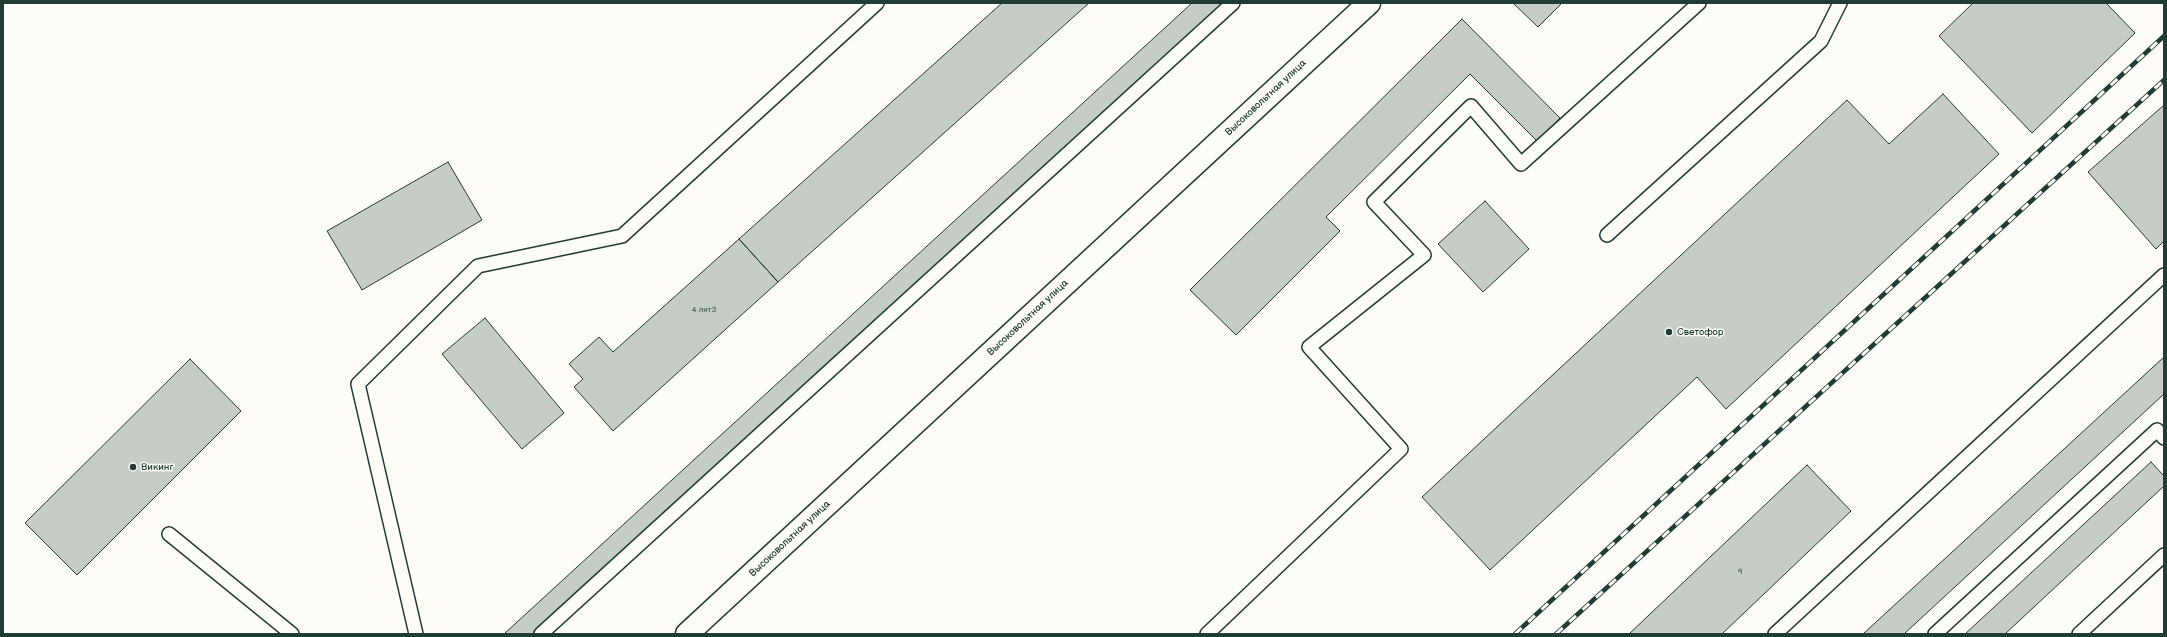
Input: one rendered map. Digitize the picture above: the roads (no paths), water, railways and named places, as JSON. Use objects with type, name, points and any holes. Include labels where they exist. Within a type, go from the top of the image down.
[{"type":"street","name":"Высоковольтная улица","points":[[687,634],[1369,3]]},
{"type":"lane","points":[[416,634],[358,384],[478,266],[622,236],[877,3]]},
{"type":"lane","points":[[541,634],[1233,3]]},
{"type":"lane","points":[[1207,634],[1401,449],[1309,347],[1424,255],[1374,202],[1471,106],[1521,164],[1699,3]]},
{"type":"lane","points":[[1607,235],[1821,41],[1840,3]]},
{"type":"lane","points":[[1775,634],[2164,275]]},
{"type":"lane","points":[[1935,634],[2162,431]]},
{"type":"lane","points":[[169,534],[292,634]]},
{"type":"lane","points":[[2079,634],[2164,555]]},
{"type":"railway","points":[[1515,634],[2164,36]]},
{"type":"railway","points":[[1556,634],[2164,80]]},
{"type":"place","name":"Светофор","points":[[1669,332]]},
{"type":"place","name":"Викинг","points":[[133,467]]}]
